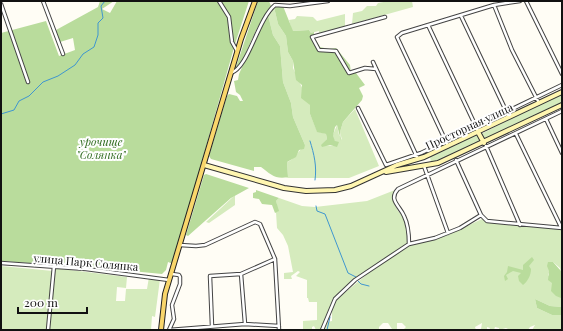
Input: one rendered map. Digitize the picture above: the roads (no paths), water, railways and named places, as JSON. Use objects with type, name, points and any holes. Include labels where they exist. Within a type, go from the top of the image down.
[{"type":"main road","points":[[162,330],[163,304],[169,280],[231,73],[255,1]]},
{"type":"main road","name":"Просторная улица","points":[[204,165],[274,186],[306,191],[343,189],[448,146],[562,92]]},
{"type":"main road","name":"Просторная улица","points":[[395,168],[424,166],[438,163],[485,145],[562,105]]},
{"type":"main road","points":[[478,132],[485,145]]},
{"type":"street","points":[[43,1],[63,54]]},
{"type":"street","points":[[219,1],[229,17],[232,42],[238,51]]},
{"type":"street","points":[[231,73],[241,66],[258,28],[270,8],[275,5],[290,6],[328,1]]},
{"type":"street","points":[[448,146],[398,37],[402,33],[494,5],[520,1]]},
{"type":"street","points":[[526,1],[562,74]]},
{"type":"street","points":[[1,4],[28,82]]},
{"type":"street","points":[[494,5],[512,50],[539,103]]},
{"type":"street","points":[[461,16],[509,118]]},
{"type":"street","points":[[376,69],[365,68],[349,72],[336,51],[319,50],[312,37],[385,17]]},
{"type":"street","points":[[428,25],[478,132]]},
{"type":"street","points":[[373,62],[418,159]]},
{"type":"street","points":[[358,108],[384,164],[416,154],[562,86]]},
{"type":"street","points":[[409,244],[409,233],[404,215],[397,206],[394,197],[398,188],[485,145],[516,134],[562,111]]},
{"type":"street","points":[[546,119],[562,153]]},
{"type":"street","points":[[516,134],[562,228]]},
{"type":"street","points":[[485,145],[520,224]]},
{"type":"street","points":[[456,160],[481,215],[487,221],[562,228]]},
{"type":"street","points":[[424,166],[448,233]]},
{"type":"street","points":[[322,330],[335,299],[355,280],[409,244],[448,233],[466,226],[481,215]]},
{"type":"street","points":[[180,244],[196,246],[205,245],[255,222],[260,224],[275,259],[280,330]]},
{"type":"street","points":[[212,326],[210,276],[241,274],[275,259]]},
{"type":"street","name":"улица Парк Солянка","points":[[1,263],[54,266],[150,276],[169,280]]},
{"type":"street","points":[[48,330],[54,266]]},
{"type":"street","points":[[172,274],[179,274],[181,279],[178,293],[173,303],[174,319],[169,330],[245,324],[279,326]]},
{"type":"street","points":[[241,274],[245,324]]},
{"type":"waterway","points":[[1,114],[14,110],[19,101],[29,96],[43,82],[58,76],[75,65],[83,54],[94,47],[98,35],[98,23],[103,18],[101,6],[105,1]]},
{"type":"waterway","points":[[310,141],[315,160],[315,180]]},
{"type":"waterway","points":[[316,206],[317,211],[325,214],[348,273],[356,277]]},
{"type":"waterway","points":[[358,281],[361,284],[369,286]]},
{"type":"waterway","points":[[327,330],[330,317]]},
{"type":"park label","name":"урочище \"Солянка\"","points":[[101,147]]}]
